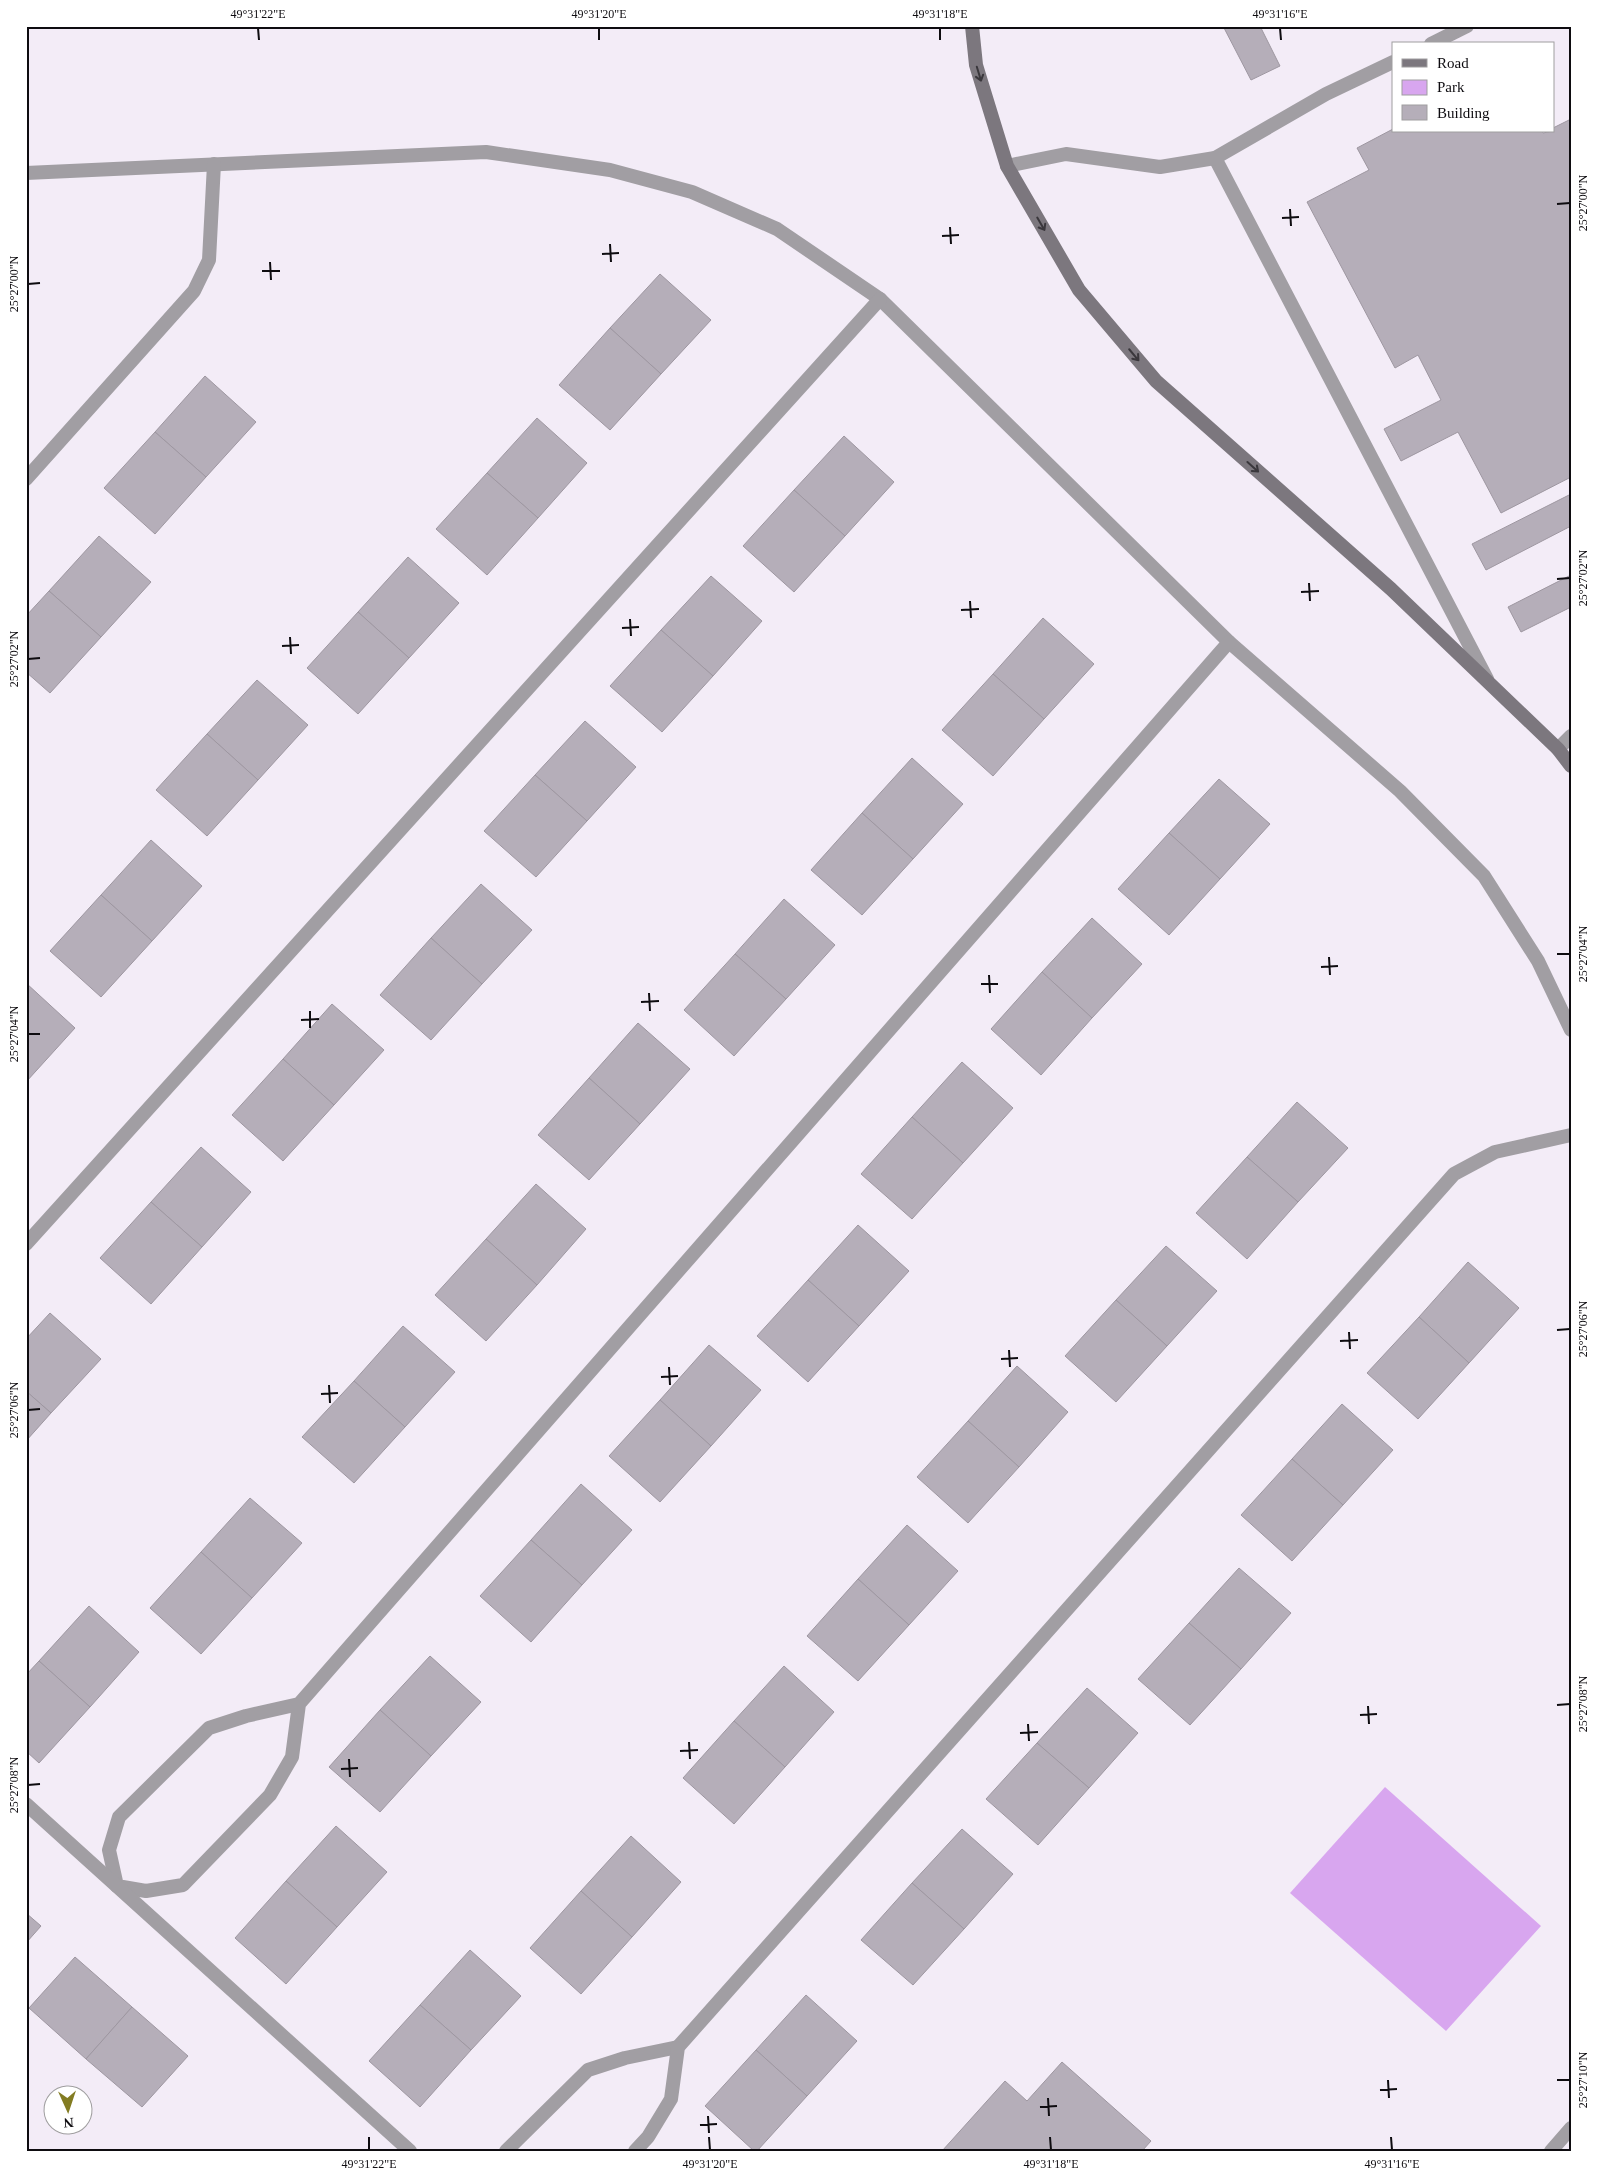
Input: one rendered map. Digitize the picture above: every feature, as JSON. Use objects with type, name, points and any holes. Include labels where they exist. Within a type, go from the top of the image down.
[{"type":"main road","points":[[972,26],[976,65],[1007,166],[1079,290],[1156,381],[1391,589],[1558,749],[1571,766]]},
{"type":"street","points":[[1434,42],[1467,26]]},
{"type":"street","points":[[1007,166],[1066,154],[1160,167],[1216,158],[1326,94],[1392,62]]},
{"type":"street","points":[[26,173],[486,152],[610,170],[692,192],[777,229],[880,298],[1229,642],[1400,792],[1484,876],[1538,961],[1571,1030]]},
{"type":"street","points":[[1216,158],[1487,680]]},
{"type":"street","points":[[26,479],[194,290],[209,260],[214,164]]},
{"type":"street","points":[[26,1244],[880,298]]},
{"type":"street","points":[[117,1886],[146,1891],[183,1885],[270,1794],[292,1757],[299,1704],[1229,642]]},
{"type":"street","points":[[1558,749],[1571,736]]},
{"type":"street","points":[[635,2151],[648,2137],[671,2099],[678,2047],[1454,1174],[1495,1152],[1571,1135]]},
{"type":"street","points":[[117,1886],[109,1850],[119,1817],[209,1728],[246,1716],[299,1704]]},
{"type":"street","points":[[26,1804],[410,2151]]},
{"type":"street","points":[[506,2151],[588,2070],[625,2058],[678,2047]]},
{"type":"street","points":[[1551,2151],[1571,2128]]},
{"type":"green space","points":[[1385,1787],[1541,1926],[1446,2031],[1290,1893]]},
{"type":"building","points":[[1223,26],[1260,26],[1280,66],[1251,80]]},
{"type":"building","points":[[1571,119],[1571,477],[1501,513],[1458,432],[1401,461],[1384,429],[1441,400],[1418,355],[1395,368],[1307,202],[1369,170],[1357,148],[1392,130],[1392,132],[1543,133],[1554,132],[1554,128]]},
{"type":"building","points":[[660,274],[711,320],[661,374],[610,328]]},
{"type":"building","points":[[610,328],[661,374],[610,430],[559,385]]},
{"type":"building","points":[[205,376],[256,422],[206,477],[155,432]]},
{"type":"building","points":[[537,418],[587,463],[538,518],[487,473]]},
{"type":"building","points":[[155,432],[206,477],[155,534],[104,488]]},
{"type":"building","points":[[844,436],[894,482],[845,536],[794,490]]},
{"type":"building","points":[[487,473],[538,518],[487,575],[436,529]]},
{"type":"building","points":[[794,490],[845,536],[794,592],[743,546]]},
{"type":"building","points":[[1571,494],[1571,526],[1486,570],[1472,544]]},
{"type":"building","points":[[99,536],[151,582],[101,637],[49,591]]},
{"type":"building","points":[[408,557],[459,603],[409,658],[358,612]]},
{"type":"building","points":[[1571,575],[1571,607],[1521,632],[1508,607]]},
{"type":"building","points":[[711,576],[762,621],[713,676],[661,630]]},
{"type":"building","points":[[49,591],[101,637],[50,693],[26,672],[26,616]]},
{"type":"building","points":[[358,612],[409,658],[358,714],[307,668]]},
{"type":"building","points":[[1043,618],[1094,664],[1044,719],[993,674]]},
{"type":"building","points":[[661,630],[713,676],[662,732],[610,686]]},
{"type":"building","points":[[993,674],[1044,719],[993,776],[942,730]]},
{"type":"building","points":[[257,680],[308,725],[258,780],[207,734]]},
{"type":"building","points":[[585,721],[636,767],[587,821],[535,775]]},
{"type":"building","points":[[207,734],[258,780],[207,836],[156,790]]},
{"type":"building","points":[[912,758],[963,804],[913,859],[862,813]]},
{"type":"building","points":[[535,775],[587,821],[536,877],[484,831]]},
{"type":"building","points":[[1219,779],[1270,824],[1220,879],[1169,833]]},
{"type":"building","points":[[862,813],[913,859],[862,915],[811,870]]},
{"type":"building","points":[[1169,833],[1220,879],[1169,935],[1118,889]]},
{"type":"building","points":[[151,840],[202,886],[152,941],[101,895]]},
{"type":"building","points":[[481,884],[532,930],[482,984],[431,938]]},
{"type":"building","points":[[101,895],[152,941],[101,997],[50,951]]},
{"type":"building","points":[[784,899],[835,945],[786,999],[735,954]]},
{"type":"building","points":[[1092,918],[1142,964],[1092,1018],[1042,972]]},
{"type":"building","points":[[431,938],[482,984],[431,1040],[380,995]]},
{"type":"building","points":[[735,954],[786,999],[734,1056],[684,1010]]},
{"type":"building","points":[[1042,972],[1092,1018],[1041,1075],[991,1029]]},
{"type":"building","points":[[26,983],[75,1028],[26,1082]]},
{"type":"building","points":[[332,1004],[384,1050],[334,1105],[283,1059]]},
{"type":"building","points":[[638,1023],[690,1069],[640,1124],[589,1078]]},
{"type":"building","points":[[283,1059],[334,1105],[283,1161],[232,1115]]},
{"type":"building","points":[[962,1062],[1013,1108],[963,1163],[912,1117]]},
{"type":"building","points":[[589,1078],[640,1124],[589,1180],[538,1135]]},
{"type":"building","points":[[1297,1102],[1348,1148],[1298,1202],[1247,1157]]},
{"type":"building","points":[[912,1117],[963,1163],[912,1219],[861,1174]]},
{"type":"building","points":[[201,1147],[251,1192],[202,1247],[151,1202]]},
{"type":"building","points":[[1247,1157],[1298,1202],[1247,1259],[1196,1213]]},
{"type":"building","points":[[536,1184],[586,1229],[537,1285],[486,1239]]},
{"type":"building","points":[[151,1202],[202,1247],[151,1304],[100,1258]]},
{"type":"building","points":[[858,1225],[909,1271],[859,1326],[808,1280]]},
{"type":"building","points":[[486,1239],[537,1285],[486,1341],[435,1295]]},
{"type":"building","points":[[1166,1246],[1217,1291],[1167,1346],[1116,1300]]},
{"type":"building","points":[[1468,1262],[1519,1308],[1469,1363],[1419,1317]]},
{"type":"building","points":[[808,1280],[859,1326],[808,1382],[757,1336]]},
{"type":"building","points":[[1116,1300],[1167,1346],[1116,1402],[1065,1356]]},
{"type":"building","points":[[50,1313],[101,1359],[51,1413],[26,1391],[26,1339]]},
{"type":"building","points":[[1419,1317],[1469,1363],[1418,1419],[1367,1373]]},
{"type":"building","points":[[403,1326],[455,1372],[405,1427],[354,1381]]},
{"type":"building","points":[[709,1345],[761,1390],[711,1446],[660,1400]]},
{"type":"building","points":[[1017,1366],[1068,1412],[1019,1467],[968,1421]]},
{"type":"building","points":[[354,1381],[405,1427],[354,1483],[302,1437]]},
{"type":"building","points":[[26,1391],[51,1413],[26,1441]]},
{"type":"building","points":[[660,1400],[711,1446],[660,1502],[609,1456]]},
{"type":"building","points":[[1342,1404],[1393,1450],[1343,1505],[1292,1459]]},
{"type":"building","points":[[968,1421],[1019,1467],[968,1523],[917,1477]]},
{"type":"building","points":[[1292,1459],[1343,1505],[1292,1561],[1241,1515]]},
{"type":"building","points":[[581,1484],[632,1530],[582,1585],[531,1540]]},
{"type":"building","points":[[250,1498],[302,1543],[252,1598],[201,1552]]},
{"type":"building","points":[[907,1525],[958,1571],[909,1625],[858,1579]]},
{"type":"building","points":[[531,1540],[582,1585],[531,1642],[480,1596]]},
{"type":"building","points":[[201,1552],[252,1598],[201,1654],[150,1608]]},
{"type":"building","points":[[1239,1568],[1291,1613],[1241,1669],[1189,1623]]},
{"type":"building","points":[[858,1579],[909,1625],[858,1681],[807,1636]]},
{"type":"building","points":[[89,1606],[139,1652],[90,1707],[39,1661]]},
{"type":"building","points":[[1189,1623],[1241,1669],[1190,1725],[1138,1679]]},
{"type":"building","points":[[430,1656],[481,1702],[431,1756],[380,1710]]},
{"type":"building","points":[[39,1661],[90,1707],[39,1763],[26,1751],[26,1675]]},
{"type":"building","points":[[784,1666],[834,1712],[785,1767],[734,1721]]},
{"type":"building","points":[[1087,1688],[1138,1733],[1089,1788],[1037,1743]]},
{"type":"building","points":[[380,1710],[431,1756],[380,1812],[329,1767]]},
{"type":"building","points":[[734,1721],[785,1767],[734,1824],[683,1778]]},
{"type":"building","points":[[1037,1743],[1089,1788],[1038,1845],[986,1799]]},
{"type":"building","points":[[336,1826],[387,1872],[337,1927],[286,1881]]},
{"type":"building","points":[[962,1829],[1013,1874],[964,1929],[912,1883]]},
{"type":"building","points":[[631,1836],[681,1882],[632,1937],[581,1891]]},
{"type":"building","points":[[286,1881],[337,1927],[286,1984],[235,1938]]},
{"type":"building","points":[[912,1883],[964,1929],[913,1985],[861,1940]]},
{"type":"building","points":[[581,1891],[632,1937],[581,1994],[530,1948]]},
{"type":"building","points":[[26,1913],[41,1926],[26,1943]]},
{"type":"building","points":[[470,1950],[521,1996],[471,2050],[420,2005]]},
{"type":"building","points":[[75,1957],[132,2007],[86,2059],[29,2008]]},
{"type":"building","points":[[806,1995],[857,2041],[807,2096],[756,2050]]},
{"type":"building","points":[[420,2005],[471,2050],[420,2107],[369,2061]]},
{"type":"building","points":[[132,2007],[188,2056],[142,2107],[86,2059]]},
{"type":"building","points":[[756,2050],[807,2096],[757,2151],[754,2151],[705,2106]]},
{"type":"building","points":[[1062,2062],[1151,2141],[1142,2151],[942,2151],[1005,2081],[1027,2101]]}]
